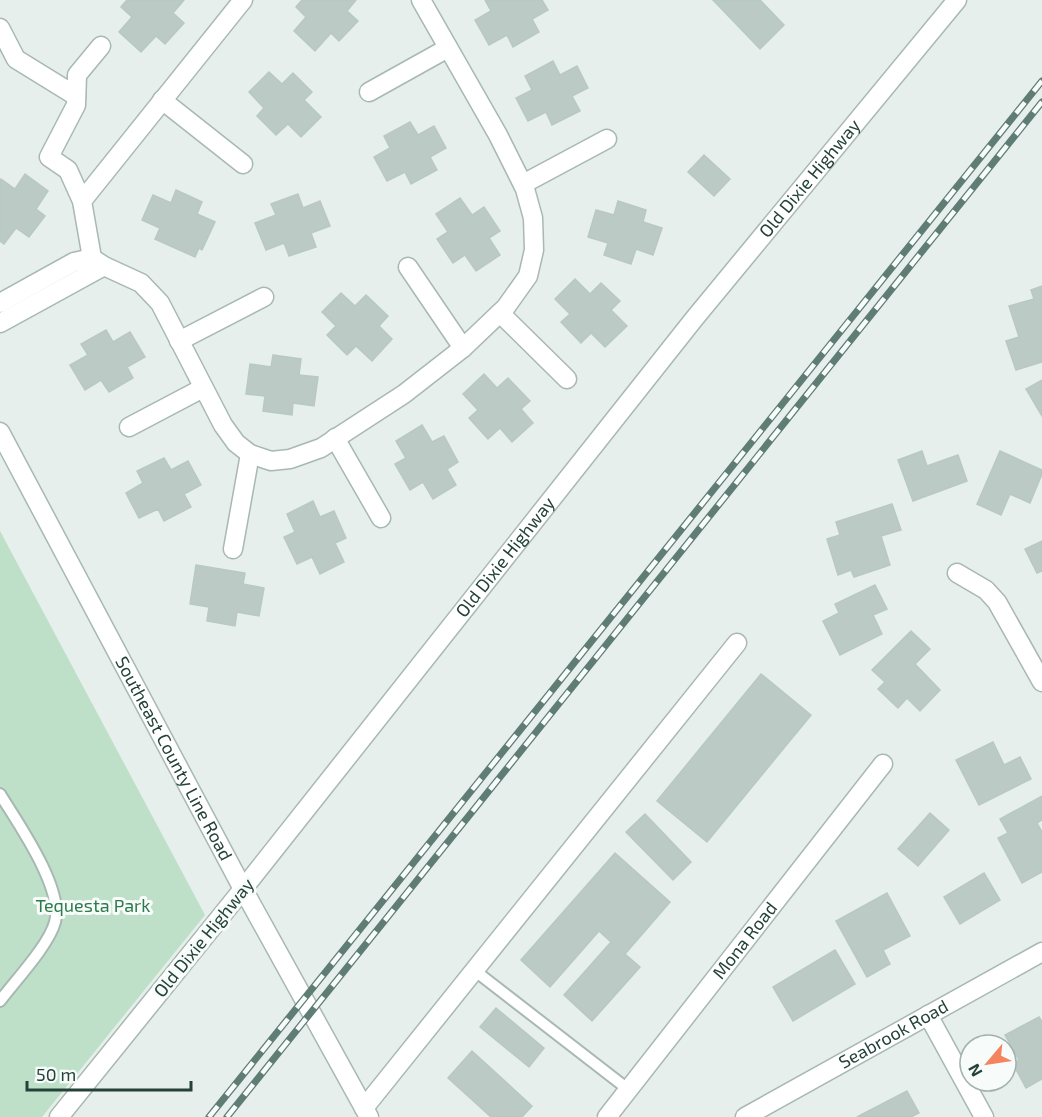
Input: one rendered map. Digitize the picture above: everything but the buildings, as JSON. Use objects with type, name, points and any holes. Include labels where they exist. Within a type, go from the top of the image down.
[{"type":"street","points":[[82,201],[243,0]]},
{"type":"street","points":[[0,303],[74,262],[98,262],[141,283],[160,303],[223,425],[236,443],[250,454],[271,461],[290,459],[321,448],[404,394],[463,348],[500,313],[528,276],[534,250],[533,218],[523,184],[498,135],[421,0]]},
{"type":"street","name":"Old Dixie Highway","points":[[59,1117],[243,889],[694,319],[957,0]]},
{"type":"street","points":[[0,28],[16,59],[76,96]]},
{"type":"street","points":[[98,262],[82,201],[68,170],[49,157],[76,105],[77,75],[101,46]]},
{"type":"street","points":[[369,92],[448,48]]},
{"type":"street","points":[[162,100],[243,164]]},
{"type":"street","points":[[523,184],[607,139]]},
{"type":"street","points":[[0,323],[98,262]]},
{"type":"street","points":[[408,267],[463,348]]},
{"type":"street","points":[[179,341],[264,297]]},
{"type":"street","points":[[500,313],[567,379]]},
{"type":"street","points":[[129,427],[203,388]]},
{"type":"street","name":"Southeast County Line Road","points":[[0,432],[243,889],[366,1113]]},
{"type":"street","points":[[335,438],[381,518]]},
{"type":"street","points":[[233,549],[250,454]]},
{"type":"street","points":[[957,573],[986,590],[997,602],[1042,682]]},
{"type":"street","points":[[366,1113],[474,970],[737,643]]},
{"type":"street","name":"Mona Road","points":[[607,1117],[883,764]]},
{"type":"street","name":"Seabrook Road","points":[[744,1117],[1042,952]]},
{"type":"street","points":[[928,1015],[984,1117]]},
{"type":"lane","points":[[0,794],[39,859],[55,902],[56,921],[48,937],[0,1000]]},
{"type":"lane","points":[[474,970],[629,1090]]},
{"type":"green space","name":"Tequesta Park","points":[[0,531],[205,915],[42,1117],[0,1117]]},
{"type":"railway","points":[[209,1117],[1042,81]]},
{"type":"railway","points":[[227,1117],[1042,102]]}]
